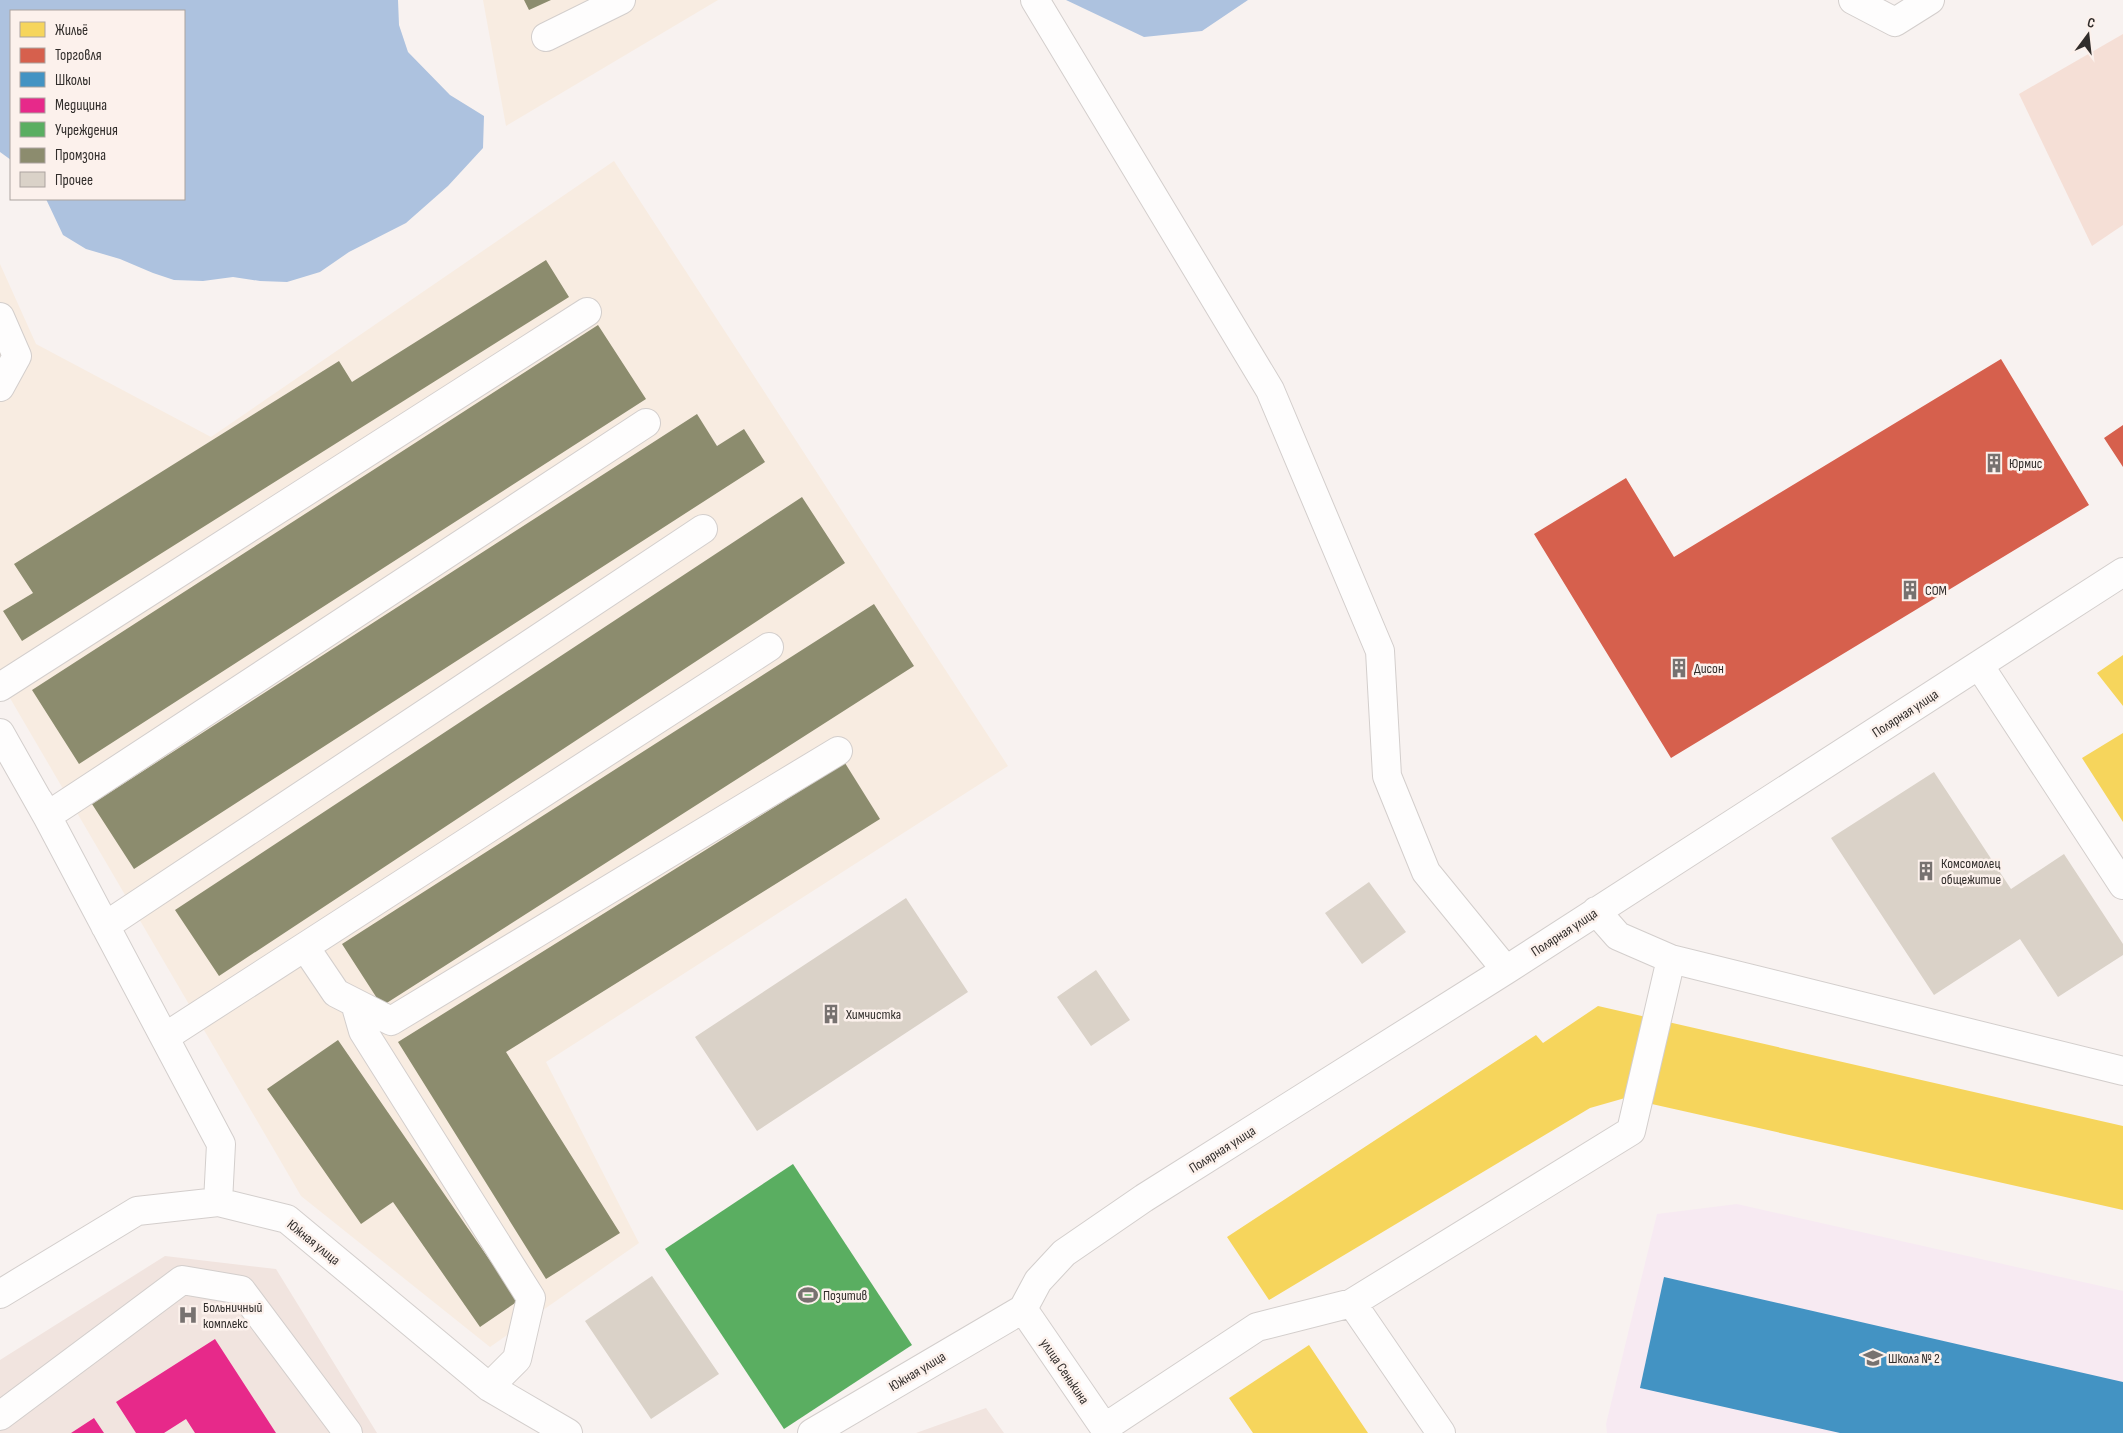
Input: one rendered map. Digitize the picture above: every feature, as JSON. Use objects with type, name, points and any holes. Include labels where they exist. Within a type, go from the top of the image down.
[{"type":"street","points":[[546,37],[621,0]]},
{"type":"street","points":[[1036,0],[1270,390],[1380,651],[1387,776],[1426,872],[1506,970]]},
{"type":"street","points":[[1853,0],[1895,22],[1930,0]]},
{"type":"street","points":[[0,687],[587,312]]},
{"type":"street","points":[[0,317],[18,356],[0,387]]},
{"type":"street","points":[[47,816],[646,423]]},
{"type":"street","points":[[105,926],[704,529]]},
{"type":"street","name":"Полярная улица","points":[[1022,1309],[1038,1281],[1064,1253],[1144,1198],[1506,970],[2123,572]]},
{"type":"street","points":[[165,1037],[769,647]]},
{"type":"street","points":[[1979,666],[2123,885]]},
{"type":"street","points":[[0,733],[47,816],[221,1144],[218,1202]]},
{"type":"street","points":[[305,947],[336,994],[391,1021],[838,750]]},
{"type":"street","points":[[1596,911],[1618,936],[1671,959],[2123,1071]]},
{"type":"street","points":[[1106,1430],[1257,1328],[1352,1303],[1631,1131],[1671,959]]},
{"type":"street","points":[[354,1003],[363,1030],[531,1298],[517,1359],[489,1387]]},
{"type":"street","name":"Южная улица","points":[[0,1294],[138,1211],[218,1202],[287,1219],[489,1387],[568,1433]]},
{"type":"street","points":[[0,1416],[182,1280],[241,1290],[348,1433]]},
{"type":"street","points":[[1352,1303],[1441,1433]]},
{"type":"street","name":"улица Сенькина","points":[[1022,1309],[1106,1430]]},
{"type":"street","name":"Южная улица","points":[[812,1433],[1022,1309]]},
{"type":"shaded area","points":[[483,0],[718,0],[506,126]]},
{"type":"shaded area","points":[[2123,34],[2123,225],[2092,246],[2019,94]]},
{"type":"shaded area","points":[[614,161],[1008,766],[546,1062],[639,1243],[490,1347],[301,1196],[0,681],[0,264],[36,344],[211,437]]},
{"type":"shaded area","name":"Школа № 2","points":[[1737,1204],[2123,1291],[2123,1433],[1607,1433],[1606,1424],[1657,1214]]},
{"type":"shaded area","name":"Больничный комплекс","points":[[165,1256],[276,1269],[377,1433],[0,1433],[0,1360]]},
{"type":"shaded area","points":[[986,1408],[1004,1433],[916,1433]]},
{"type":"water","points":[[0,0],[398,0],[399,25],[408,52],[450,95],[484,116],[483,148],[448,186],[406,223],[349,252],[320,272],[287,282],[233,277],[203,281],[174,280],[153,273],[120,259],[86,249],[63,235],[46,200],[185,200],[185,10],[10,10],[10,159],[0,152]]},
{"type":"water","points":[[1066,0],[1248,0],[1202,31],[1144,37]]},
{"type":"building: Жильё","points":[[2123,655],[2123,706],[2097,673]]},
{"type":"building: Жильё","points":[[2123,733],[2123,822],[2082,758]]},
{"type":"building: Жильё","points":[[1598,1006],[2123,1126],[2123,1210],[1625,1098],[1590,1108],[1269,1300],[1227,1237],[1536,1035],[1543,1043]]},
{"type":"building: Жильё","points":[[1309,1345],[1368,1433],[1253,1433],[1229,1398]]},
{"type":"building: Торговля","points":[[2001,359],[2089,505],[1671,758],[1534,534],[1626,478],[1674,557]]},
{"type":"building: Торговля","points":[[2123,425],[2123,467],[2104,438]]},
{"type":"building: Школы","points":[[1664,1277],[2123,1382],[2123,1433],[1840,1433],[1640,1388]]},
{"type":"building: Медицина","points":[[215,1339],[276,1433],[195,1433],[186,1419],[164,1433],[136,1433],[116,1402]]},
{"type":"building: Медицина","points":[[94,1418],[104,1433],[71,1433]]},
{"type":"building: Учреждения","points":[[793,1164],[912,1345],[784,1429],[665,1249]]},
{"type":"building: Промзона","points":[[524,0],[551,0],[529,10]]},
{"type":"building: Промзона","points":[[546,260],[569,297],[22,641],[3,611],[33,593],[14,564],[339,361],[352,382]]},
{"type":"building: Промзона","points":[[598,325],[646,399],[79,764],[32,690]]},
{"type":"building: Промзона","points":[[697,414],[717,446],[744,429],[765,462],[134,869],[92,804]]},
{"type":"building: Промзона","points":[[802,497],[845,563],[219,976],[175,910]]},
{"type":"building: Промзона","points":[[874,604],[914,666],[382,1006],[342,944]]},
{"type":"building: Промзона","points":[[845,763],[880,819],[506,1052],[620,1233],[546,1279],[398,1042]]},
{"type":"building: Промзона","points":[[338,1040],[518,1301],[480,1327],[393,1202],[361,1224],[267,1089]]},
{"type":"building: Прочее","name":"Комсомолец общежитие","points":[[1934,772],[2011,889],[2064,854],[2123,944],[2123,955],[2058,997],[2020,939],[1934,995],[1831,838]]},
{"type":"building: Прочее","points":[[1369,882],[1406,932],[1362,964],[1325,913]]},
{"type":"building: Прочее","name":"Химчистка","points":[[906,898],[968,992],[757,1131],[695,1037]]},
{"type":"building: Прочее","points":[[1096,970],[1130,1020],[1091,1046],[1057,997]]},
{"type":"building: Прочее","points":[[652,1276],[719,1374],[651,1419],[585,1321]]},
{"type":"place","name":"Юрмис","points":[[1994,463]]},
{"type":"place","name":"СОМ","points":[[1910,590]]},
{"type":"place","name":"Дисон","points":[[1679,668]]},
{"type":"place","name":"Комсомолец общежитие","points":[[1926,871]]},
{"type":"place","name":"Химчистка","points":[[831,1014]]},
{"type":"place","name":"Позитив","points":[[808,1295]]},
{"type":"place","name":"Больничный комплекс","points":[[188,1315]]},
{"type":"place","name":"Школа № 2","points":[[1873,1358]]}]
